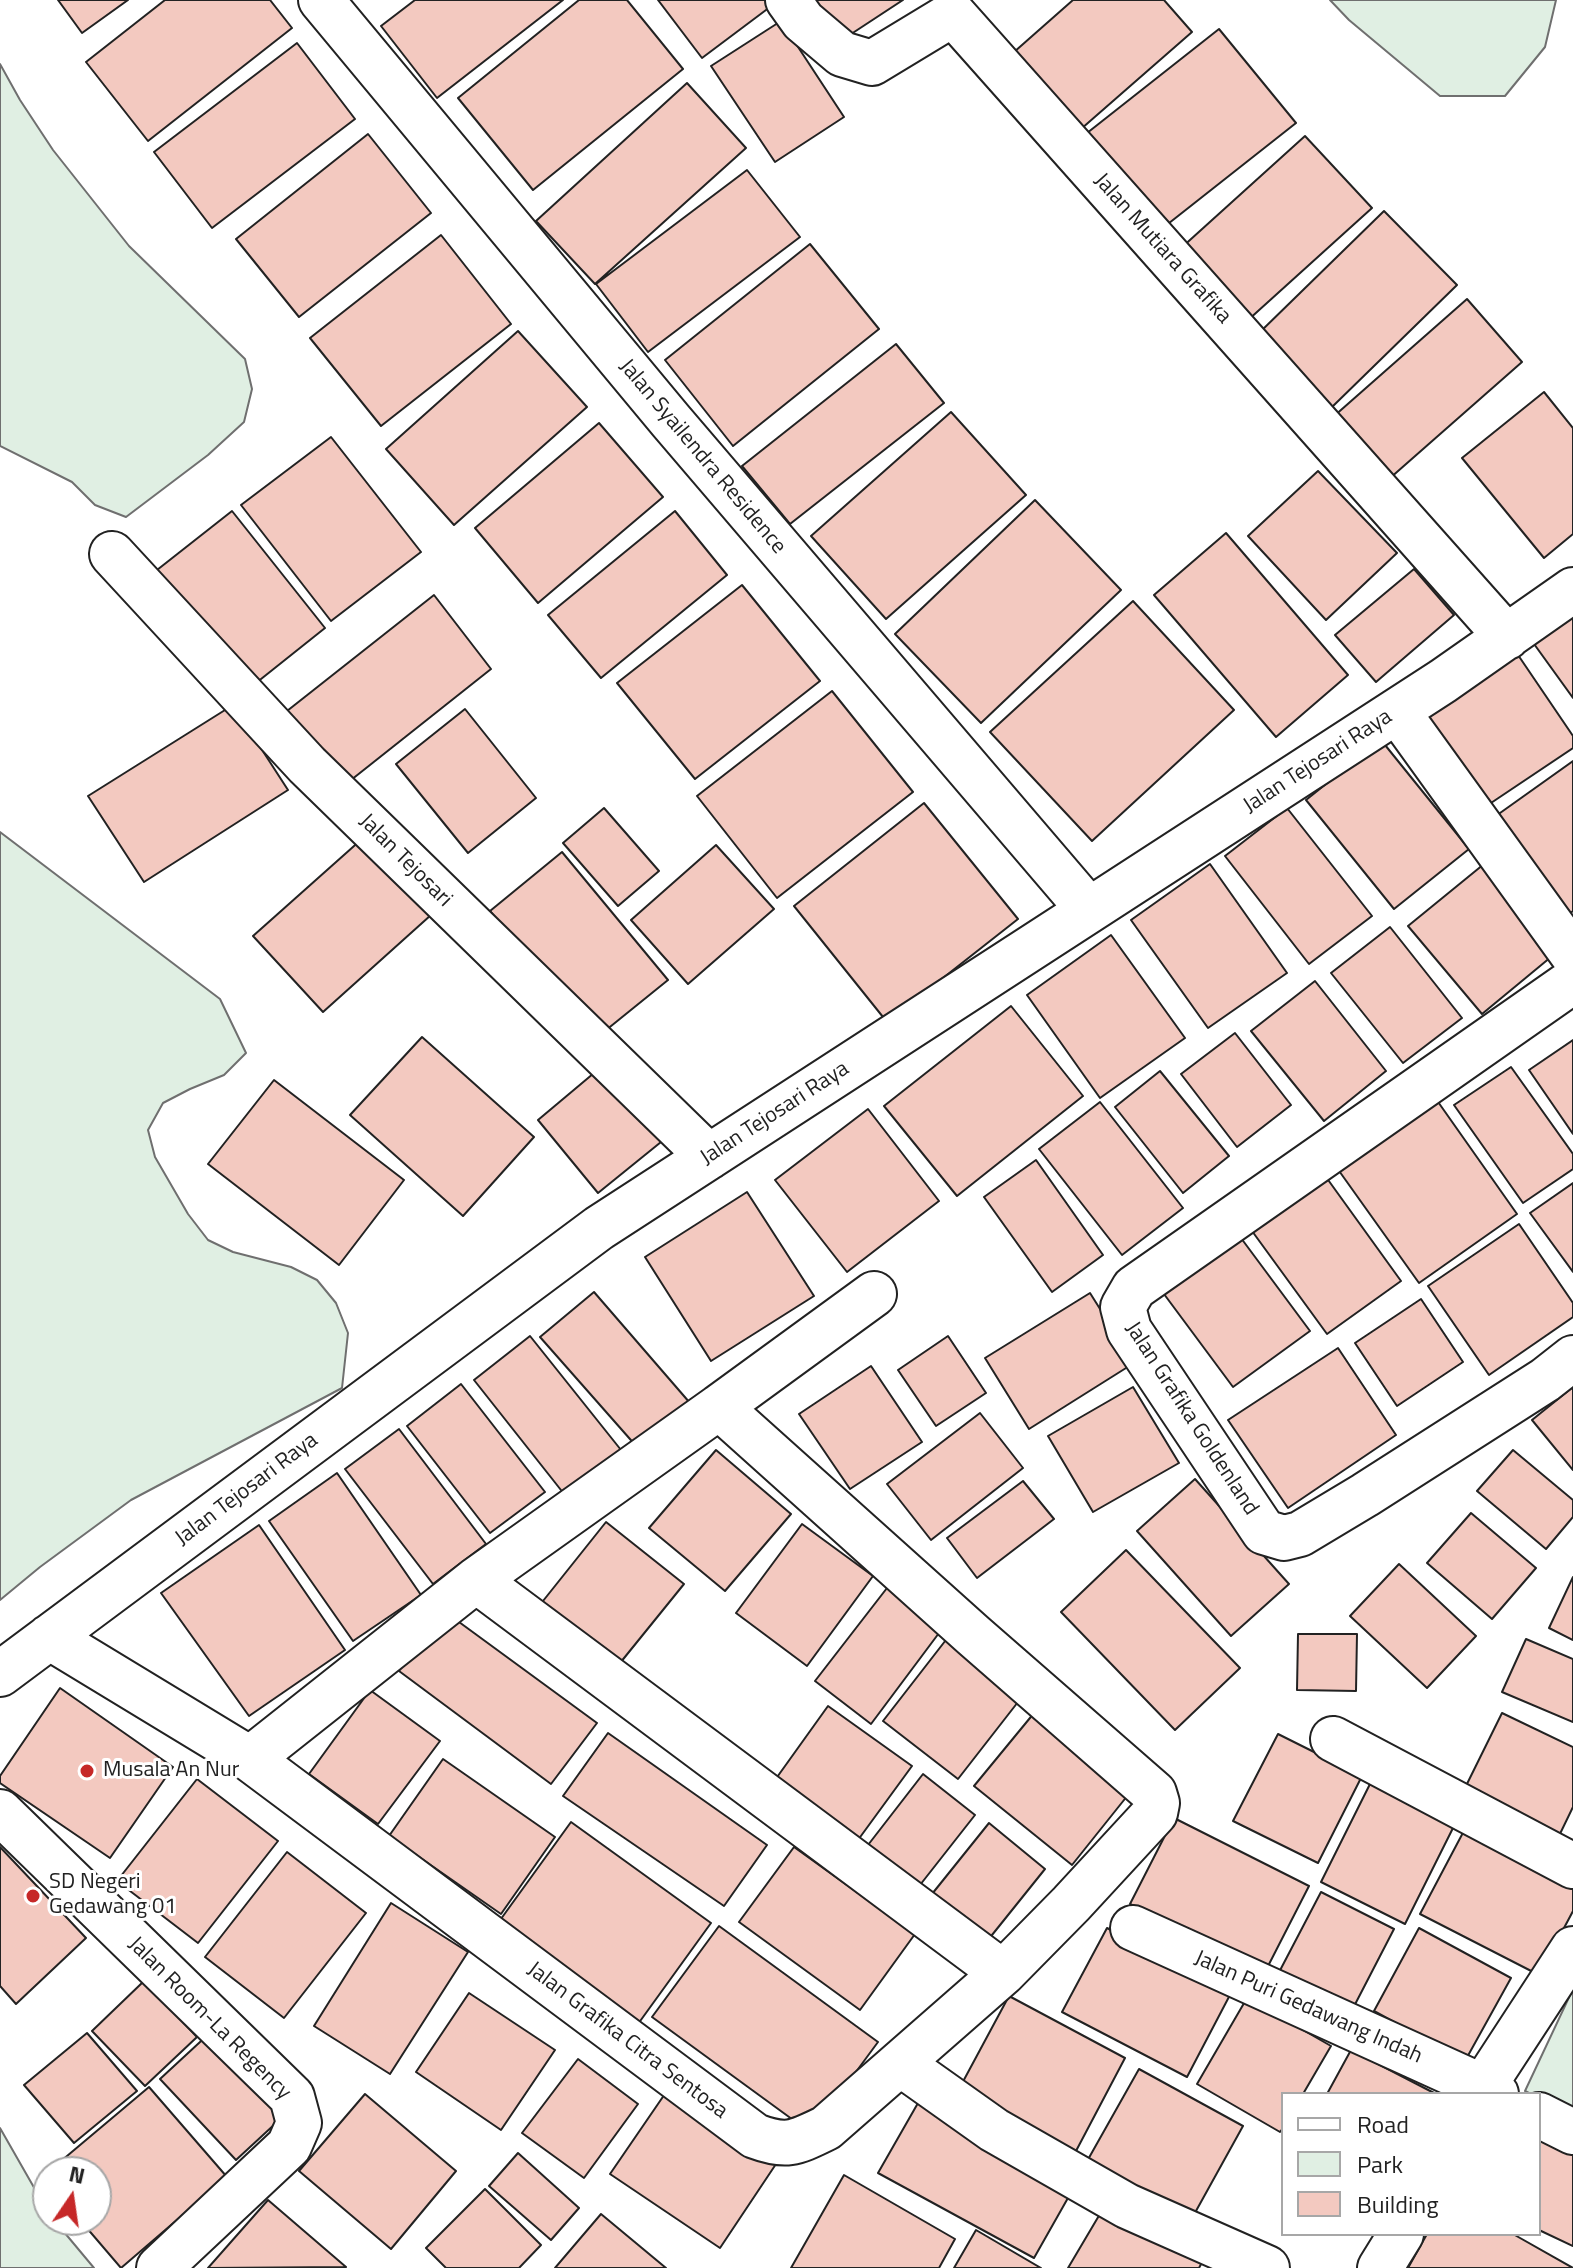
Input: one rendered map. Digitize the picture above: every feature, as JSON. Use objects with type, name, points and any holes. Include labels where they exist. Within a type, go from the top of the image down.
[{"type":"street","name":"Jalan Syailendra Residence","points":[[321,0],[671,421],[1089,910]]},
{"type":"street","name":"Jalan Mutiara Grafika","points":[[788,0],[803,21],[842,54],[872,63],[948,7],[1507,637]]},
{"type":"street","name":"Jalan Tejosari","points":[[112,554],[307,765],[709,1157]]},
{"type":"street","name":"Jalan Tejosari Raya","points":[[0,1674],[599,1228],[1397,711],[1573,590]]},
{"type":"street","points":[[1397,711],[1573,955]]},
{"type":"street","name":"Jalan Grafika Goldenland","points":[[1573,981],[1134,1288],[1123,1307],[1129,1330],[1264,1532],[1284,1538],[1300,1534],[1365,1495],[1545,1380],[1573,1358]]},
{"type":"street","points":[[250,1759],[476,1580],[874,1294]]},
{"type":"street","name":"Jalan Grafika Citra Sentosa","points":[[49,1637],[250,1759],[755,2136],[778,2145],[800,2141],[826,2128],[1003,1973],[1155,1813],[1157,1803],[1154,1793],[719,1407]]},
{"type":"street","points":[[476,1580],[1003,1973]]},
{"type":"street","points":[[1333,1739],[1568,1852]]},
{"type":"street","name":"Jalan Room-La Regency","points":[[0,1812],[292,2097],[299,2123],[289,2146],[159,2268]]},
{"type":"street","name":"Jalan Puri Gedawang Indah","points":[[1133,1928],[1486,2092],[1573,1949]]},
{"type":"street","points":[[901,2064],[994,2130],[1127,2206],[1267,2268]]},
{"type":"street","points":[[1541,2116],[1573,2132]]},
{"type":"street","points":[[1380,2268],[1400,2236]]},
{"type":"green space","points":[[1330,0],[1556,0],[1545,47],[1505,96],[1440,96],[1349,20]]},
{"type":"green space","points":[[0,64],[53,150],[129,246],[245,359],[252,389],[244,422],[208,455],[126,517],[95,505],[72,482],[0,446]]},
{"type":"green space","points":[[0,832],[220,999],[246,1053],[224,1075],[163,1103],[148,1130],[155,1157],[188,1214],[208,1240],[233,1252],[291,1267],[317,1280],[336,1303],[348,1333],[342,1388],[131,1500],[0,1600]]},
{"type":"green space","points":[[1573,1989],[1573,2114],[1541,2095],[1541,2092],[1525,2091]]},
{"type":"green space","points":[[0,2128],[32,2184],[32,2236],[67,2236],[94,2268],[0,2268]]},
{"type":"building","points":[[58,0],[128,0],[82,33]]},
{"type":"building","points":[[165,0],[270,0],[292,28],[148,141],[86,62]]},
{"type":"building","points":[[415,0],[563,0],[437,98],[381,26]]},
{"type":"building","points":[[579,0],[627,0],[683,69],[533,190],[458,98]]},
{"type":"building","points":[[658,0],[771,0],[774,4],[702,58]]},
{"type":"building","points":[[815,0],[903,0],[842,40]]},
{"type":"building","points":[[1073,0],[1164,0],[1192,32],[1073,136],[1005,60]]},
{"type":"building","points":[[781,21],[844,117],[775,162],[711,66]]},
{"type":"building","points":[[1219,29],[1296,123],[1159,231],[1082,137]]},
{"type":"building","points":[[297,43],[355,119],[212,228],[154,152]]},
{"type":"building","points":[[687,83],[746,148],[595,284],[536,221]]},
{"type":"building","points":[[368,134],[431,213],[299,317],[236,239]]},
{"type":"building","points":[[1305,136],[1372,208],[1247,321],[1180,249]]},
{"type":"building","points":[[747,170],[800,237],[648,352],[596,284]]},
{"type":"building","points":[[1384,211],[1457,285],[1331,408],[1258,334]]},
{"type":"building","points":[[441,235],[511,324],[381,426],[310,338]]},
{"type":"building","points":[[810,244],[879,329],[733,446],[665,360]]},
{"type":"building","points":[[1467,299],[1522,362],[1389,479],[1333,417]]},
{"type":"building","points":[[518,331],[587,407],[454,525],[386,449]]},
{"type":"building","points":[[896,344],[944,403],[790,524],[742,466]]},
{"type":"building","points":[[1544,392],[1573,428],[1573,534],[1544,558],[1462,458]]},
{"type":"building","points":[[951,412],[1026,495],[886,619],[811,536]]},
{"type":"building","points":[[599,423],[663,497],[538,603],[475,528]]},
{"type":"building","points":[[331,437],[421,552],[331,621],[241,505]]},
{"type":"building","points":[[1318,471],[1397,553],[1326,620],[1248,536]]},
{"type":"building","points":[[1035,500],[1121,590],[981,723],[895,634]]},
{"type":"building","points":[[232,511],[325,628],[251,687],[157,570]]},
{"type":"building","points":[[675,511],[727,575],[601,678],[548,615]]},
{"type":"building","points":[[1226,533],[1348,675],[1276,737],[1154,595]]},
{"type":"building","points":[[1414,569],[1454,615],[1376,682],[1335,635]]},
{"type":"building","points":[[742,585],[820,681],[695,779],[617,683]]},
{"type":"building","points":[[434,595],[491,669],[346,784],[287,711]]},
{"type":"building","points":[[1133,601],[1234,710],[1092,841],[990,732]]},
{"type":"building","points":[[1573,606],[1573,698],[1529,637]]},
{"type":"building","points":[[1516,652],[1573,736],[1573,748],[1482,809],[1419,717]]},
{"type":"building","points":[[832,691],[913,792],[777,898],[697,796]]},
{"type":"building","points":[[233,705],[288,790],[144,882],[88,796]]},
{"type":"building","points":[[465,709],[536,798],[468,853],[396,764]]},
{"type":"building","points":[[1381,740],[1469,849],[1394,909],[1306,800]]},
{"type":"building","points":[[1573,761],[1573,911],[1565,917],[1493,818]]},
{"type":"building","points":[[924,803],[1018,919],[887,1022],[794,906]]},
{"type":"building","points":[[604,808],[659,871],[618,906],[563,843]]},
{"type":"building","points":[[1287,808],[1372,916],[1309,964],[1225,856]]},
{"type":"building","points":[[372,830],[441,906],[323,1012],[253,936]]},
{"type":"building","points":[[716,845],[774,909],[688,984],[631,920]]},
{"type":"building","points":[[562,852],[668,980],[595,1039],[490,911]]},
{"type":"building","points":[[1210,864],[1287,973],[1208,1028],[1131,920]]},
{"type":"building","points":[[1484,864],[1557,952],[1482,1014],[1408,926]]},
{"type":"building","points":[[1390,927],[1462,1018],[1403,1063],[1331,973]]},
{"type":"building","points":[[1111,935],[1185,1038],[1100,1098],[1027,995]]},
{"type":"building","points":[[1315,981],[1386,1071],[1324,1121],[1251,1031]]},
{"type":"building","points":[[1011,1006],[1083,1096],[957,1196],[884,1106]]},
{"type":"building","points":[[1235,1033],[1291,1105],[1237,1147],[1181,1074]]},
{"type":"building","points":[[422,1037],[534,1137],[463,1216],[350,1115]]},
{"type":"building","points":[[1573,1040],[1573,1134],[1529,1070]]},
{"type":"building","points":[[1511,1067],[1573,1154],[1573,1169],[1523,1203],[1454,1105]]},
{"type":"building","points":[[600,1068],[661,1142],[598,1193],[538,1120]]},
{"type":"building","points":[[1160,1071],[1229,1156],[1183,1193],[1115,1107]]},
{"type":"building","points":[[274,1080],[404,1180],[339,1265],[208,1164]]},
{"type":"building","points":[[1436,1099],[1517,1214],[1419,1283],[1337,1168]]},
{"type":"building","points":[[1100,1102],[1183,1208],[1122,1255],[1039,1149]]},
{"type":"building","points":[[868,1109],[939,1201],[847,1272],[775,1180]]},
{"type":"building","points":[[1036,1160],[1103,1255],[1052,1292],[984,1197]]},
{"type":"building","points":[[1326,1177],[1401,1281],[1327,1334],[1252,1231]]},
{"type":"building","points":[[1573,1183],[1573,1272],[1530,1213]]},
{"type":"building","points":[[747,1192],[814,1296],[711,1361],[645,1257]]},
{"type":"building","points":[[1519,1224],[1573,1303],[1573,1317],[1489,1375],[1428,1286]]},
{"type":"building","points":[[1238,1234],[1310,1331],[1233,1387],[1161,1290]]},
{"type":"building","points":[[594,1292],[690,1403],[637,1447],[540,1337]]},
{"type":"building","points":[[1090,1293],[1134,1363],[1029,1429],[985,1358]]},
{"type":"building","points":[[1421,1299],[1463,1362],[1397,1406],[1355,1343]]},
{"type":"building","points":[[530,1336],[629,1460],[572,1504],[474,1380]]},
{"type":"building","points":[[948,1336],[986,1393],[936,1426],[898,1370]]},
{"type":"building","points":[[1338,1348],[1396,1435],[1288,1508],[1228,1420]]},
{"type":"building","points":[[871,1366],[922,1442],[850,1489],[799,1414]]},
{"type":"building","points":[[461,1384],[545,1492],[490,1533],[407,1426]]},
{"type":"building","points":[[1133,1387],[1179,1463],[1093,1512],[1048,1436]]},
{"type":"building","points":[[1573,1387],[1573,1470],[1532,1420]]},
{"type":"building","points":[[980,1413],[1023,1468],[931,1540],[887,1484]]},
{"type":"building","points":[[399,1429],[486,1544],[433,1584],[345,1469]]},
{"type":"building","points":[[716,1450],[791,1514],[725,1591],[649,1528]]},
{"type":"building","points":[[1513,1450],[1573,1500],[1573,1517],[1546,1549],[1477,1491]]},
{"type":"building","points":[[337,1473],[421,1595],[353,1641],[269,1521]]},
{"type":"building","points":[[1195,1479],[1289,1584],[1231,1636],[1137,1531]]},
{"type":"building","points":[[1023,1481],[1054,1519],[977,1578],[947,1538]]},
{"type":"building","points":[[1471,1513],[1536,1568],[1492,1619],[1427,1563]]},
{"type":"building","points":[[606,1522],[684,1584],[616,1668],[539,1606]]},
{"type":"building","points":[[802,1524],[873,1576],[807,1666],[736,1613]]},
{"type":"building","points":[[259,1525],[345,1650],[249,1716],[161,1593]]},
{"type":"building","points":[[1126,1550],[1240,1668],[1175,1730],[1061,1612]]},
{"type":"building","points":[[1399,1564],[1476,1636],[1427,1688],[1350,1616]]},
{"type":"building","points":[[1573,1577],[1573,1640],[1549,1628]]},
{"type":"building","points":[[887,1588],[942,1629],[871,1724],[815,1681]]},
{"type":"building","points":[[444,1611],[597,1723],[551,1784],[399,1671]]},
{"type":"building","points":[[1298,1634],[1357,1634],[1356,1691],[1297,1690]]},
{"type":"building","points":[[949,1636],[1025,1693],[958,1779],[883,1721]]},
{"type":"building","points":[[1526,1639],[1573,1659],[1573,1722],[1502,1692]]},
{"type":"building","name":"Musala An Nur","points":[[60,1688],[173,1767],[110,1858],[0,1783],[0,1776]]},
{"type":"building","points":[[370,1690],[440,1741],[378,1824],[309,1774]]},
{"type":"building","points":[[828,1706],[912,1766],[858,1840],[775,1780]]},
{"type":"building","points":[[1039,1707],[1136,1785],[1072,1865],[974,1786]]},
{"type":"building","points":[[1502,1713],[1573,1747],[1573,1807],[1557,1840],[1462,1794]]},
{"type":"building","points":[[608,1733],[767,1845],[724,1906],[563,1796]]},
{"type":"building","points":[[1278,1734],[1362,1776],[1318,1863],[1233,1821]]},
{"type":"building","points":[[443,1759],[555,1837],[501,1914],[389,1836]]},
{"type":"building","points":[[923,1774],[975,1815],[920,1885],[868,1845]]},
{"type":"building","points":[[1375,1774],[1459,1816],[1405,1924],[1321,1882]]},
{"type":"building","points":[[197,1779],[278,1841],[198,1943],[117,1881]]},
{"type":"building","points":[[1174,1818],[1309,1886],[1265,1972],[1130,1904]]},
{"type":"building","points":[[571,1822],[711,1923],[638,2024],[498,1923]]},
{"type":"building","points":[[989,1823],[1045,1869],[988,1940],[932,1894]]},
{"type":"building","points":[[1466,1827],[1573,1882],[1573,1911],[1539,1975],[1420,1914]]},
{"type":"building","points":[[0,1847],[86,1938],[16,2004],[0,1986]]},
{"type":"building","points":[[794,1847],[915,1934],[860,2010],[739,1922]]},
{"type":"building","points":[[287,1852],[366,1913],[284,2018],[205,1957]]},
{"type":"building","points":[[1321,1892],[1394,1929],[1349,2016],[1276,1978]]},
{"type":"building","points":[[391,1903],[468,1952],[390,2074],[314,2026]]},
{"type":"building","points":[[719,1926],[878,2042],[811,2133],[652,2017]]},
{"type":"building","points":[[1107,1928],[1231,1993],[1187,2077],[1062,2012]]},
{"type":"building","points":[[1419,1928],[1511,1978],[1465,2061],[1374,2011]]},
{"type":"building","points":[[144,1981],[197,2037],[145,2086],[92,2031]]},
{"type":"building","points":[[469,1993],[555,2050],[501,2130],[416,2072]]},
{"type":"building","points":[[1009,1996],[1125,2058],[1076,2151],[959,2089]]},
{"type":"building","points":[[1247,1998],[1331,2046],[1304,2092],[1281,2092],[1280,2132],[1197,2084]]},
{"type":"building","points":[[213,2030],[289,2111],[236,2160],[160,2079]]},
{"type":"building","points":[[87,2033],[137,2091],[74,2143],[24,2085]]},
{"type":"building","points":[[1351,2050],[1432,2092],[1328,2092]]},
{"type":"building","points":[[578,2059],[638,2104],[584,2178],[522,2133]]},
{"type":"building","points":[[1139,2069],[1243,2126],[1191,2220],[1086,2163]]},
{"type":"building","points":[[671,2085],[780,2158],[720,2248],[610,2174]]},
{"type":"building","points":[[149,2087],[227,2177],[121,2268],[94,2236],[112,2236],[112,2156],[67,2156]]},
{"type":"building","points":[[365,2094],[456,2171],[391,2249],[299,2171]]},
{"type":"building","points":[[922,2096],[1077,2182],[1034,2258],[878,2173]]},
{"type":"building","points":[[1541,2135],[1573,2150],[1573,2246],[1541,2231]]},
{"type":"building","points":[[518,2153],[579,2208],[551,2240],[489,2186]]},
{"type":"building","points":[[844,2175],[955,2239],[939,2268],[791,2268]]},
{"type":"building","points":[[485,2189],[541,2245],[519,2268],[446,2268],[426,2248]]},
{"type":"building","points":[[1110,2197],[1207,2253],[1199,2268],[1068,2268]]},
{"type":"building","points":[[268,2200],[346,2267],[208,2268]]},
{"type":"building","points":[[601,2214],[666,2268],[555,2268]]},
{"type":"building","points":[[976,2230],[1041,2268],[954,2268]]},
{"type":"building","points":[[1426,2236],[1517,2236],[1573,2268],[1408,2268]]},
{"type":"place","name":"Musala An Nur","points":[[87,1771]]},
{"type":"place","name":"SD Negeri Gedawang 01","points":[[33,1896]]}]
